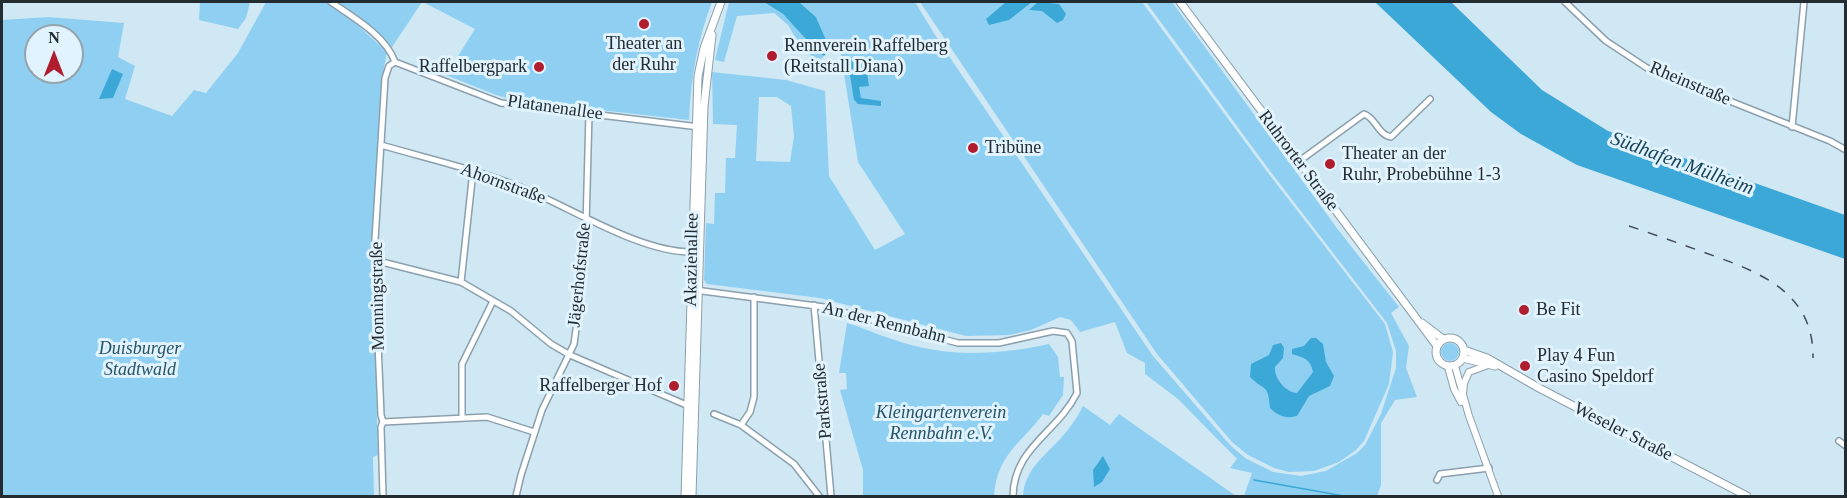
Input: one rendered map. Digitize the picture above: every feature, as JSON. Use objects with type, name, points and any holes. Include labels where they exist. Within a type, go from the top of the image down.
[{"type":"main road","name":"Akazienallee","points":[[694,290],[691,252],[695,127],[700,65],[721,2]]},
{"type":"main road","name":"Ruhrorter Straße","points":[[1180,2],[1437,346],[1437,359],[1452,366]]},
{"type":"main road","name":"Akazienallee","points":[[692,496],[691,407],[694,290],[712,26]]},
{"type":"main road","name":"Ruhrorter Straße","points":[[1418,320],[1443,339],[1455,339],[1463,354]]},
{"type":"main road","points":[[1437,346],[1443,339]]},
{"type":"main road","points":[[1452,366],[1463,354]]},
{"type":"main road","name":"Weseler Straße","points":[[1463,354],[1492,363],[1748,496]]},
{"type":"main road","name":"Akazienallee","points":[[685,496],[691,407]]},
{"type":"street","points":[[331,2],[364,25],[388,48],[395,62]]},
{"type":"street","name":"Rheinstraße","points":[[1565,2],[1606,41],[1647,68],[1792,127],[1845,144]]},
{"type":"street","points":[[1792,127],[1804,2]]},
{"type":"street","name":"Platanenallee","points":[[395,62],[501,103],[704,128]]},
{"type":"street","name":"Monningstraße","points":[[383,496],[381,427],[383,422],[375,271],[378,261],[374,256],[385,72],[395,62]]},
{"type":"street","points":[[1298,162],[1364,114],[1370,116],[1384,135],[1391,137],[1430,99]]},
{"type":"street","name":"Jägerhofstraße","points":[[516,496],[534,432],[542,410],[570,355],[578,325],[588,218],[589,114]]},
{"type":"street","name":"Rheinstraße","points":[[1830,141],[1845,150]]},
{"type":"street","name":"Ahornstraße","points":[[381,144],[528,190],[637,239],[671,251],[691,252]]},
{"type":"street","points":[[461,282],[472,171]]},
{"type":"street","points":[[378,261],[461,282],[493,301],[570,355],[691,407]]},
{"type":"street","name":"An der Rennbahn","points":[[694,290],[814,305],[958,342],[999,342],[1053,331],[1071,336],[1077,393],[1057,422],[1027,452],[1018,466],[1013,496]]},
{"type":"street","points":[[741,425],[750,412],[754,397],[754,297]]},
{"type":"street","points":[[462,418],[462,364],[493,301]]},
{"type":"street","name":"Parkstraße","points":[[814,305],[831,496]]},
{"type":"street","points":[[1463,398],[1464,383],[1469,372],[1492,363]]},
{"type":"street","name":"Ruhrorter Straße","points":[[1452,366],[1468,416]]},
{"type":"street","name":"Ruhrorter Straße","points":[[1452,366],[1454,389],[1468,416],[1498,496]]},
{"type":"street","points":[[714,414],[741,425],[795,464],[819,496]]},
{"type":"street","points":[[383,422],[492,418],[534,432]]},
{"type":"street","points":[[1839,441],[1845,446]]},
{"type":"street","points":[[1437,480],[1440,474],[1489,468]]},
{"type":"green space","points":[[200,2],[250,2],[246,18],[238,29],[199,20]]},
{"type":"green space","name":"Duisburger Stadtwald","points":[[266,2],[326,2],[350,18],[387,52],[383,73],[373,262],[378,455],[373,457],[374,496],[2,496],[2,20],[48,17],[124,23],[118,57],[135,66],[125,99],[172,116],[194,90],[206,93],[238,53]]},
{"type":"green space","points":[[336,2],[422,2],[392,47],[356,14]]},
{"type":"green space","name":"Raffelbergpark","points":[[423,2],[712,2],[702,31],[696,60],[689,120],[519,101],[496,95],[446,75],[475,29]]},
{"type":"green space","points":[[729,2],[764,2],[783,14],[824,56],[819,61],[802,49],[788,25],[774,13],[737,16],[724,62],[715,60]]},
{"type":"green space","points":[[799,2],[915,2],[940,43],[1153,356],[1230,445],[1245,458],[1273,472],[1301,476],[1326,471],[1357,453],[1365,445],[1381,414],[1396,368],[1396,351],[1387,323],[1267,167],[1146,2],[1172,2],[1339,231],[1399,307],[1391,313],[1409,346],[1406,368],[1417,397],[1395,400],[1381,423],[1381,485],[1377,496],[1244,496],[1252,473],[1230,468],[1237,459],[1178,399],[1145,374],[1145,363],[1127,353],[1115,322],[1080,332],[1071,320],[1060,317],[1031,330],[1009,335],[966,336],[820,298],[707,284],[704,280],[706,223],[714,224],[715,193],[725,193],[726,158],[735,158],[737,125],[713,124],[712,72],[786,80],[825,91],[829,176],[875,250],[905,234],[858,162],[840,48],[830,49],[816,17]],"holes":[[[759,97],[777,97],[791,106],[794,136],[790,162],[756,161]]]},
{"type":"green space","points":[[920,2],[1142,2],[1265,169],[1385,324],[1393,352],[1389,384],[1364,441],[1356,450],[1339,462],[1314,471],[1289,472],[1274,468],[1248,455],[1232,442],[1157,354]]},
{"type":"green space","name":"Kleingartenverein Rennbahn e.V.","points":[[847,323],[914,346],[952,352],[1010,351],[1049,344],[1058,357],[1060,377],[1064,377],[1063,395],[1049,416],[1043,414],[1011,450],[1000,470],[994,496],[863,496],[863,470],[840,390],[847,389],[846,373],[839,373]]},
{"type":"green space","points":[[1450,343],[1456,346],[1459,352],[1456,358],[1450,361],[1444,358],[1441,352],[1444,346]]},
{"type":"green space","points":[[1083,406],[1110,425],[1119,414],[1236,496],[1023,496],[1031,471],[1061,438]]},
{"type":"water","points":[[764,2],[799,2],[816,17],[830,49],[824,56],[783,14]]},
{"type":"water","points":[[1006,2],[1032,2],[1009,20],[989,25],[986,19]]},
{"type":"water","points":[[1038,2],[1059,4],[1066,14],[1063,20],[1057,23],[1042,11],[1029,10]]},
{"type":"water","name":"Südhafen Mülheim","points":[[1375,2],[1451,2],[1542,90],[1608,131],[1845,215],[1845,259],[1577,165],[1521,134],[1491,112]]},
{"type":"water","points":[[865,59],[869,86],[859,87],[861,98],[881,101],[881,106],[858,104],[854,100],[848,63],[852,60]]},
{"type":"water","points":[[112,69],[123,74],[113,98],[99,99]]},
{"type":"water","points":[[1311,338],[1316,338],[1323,344],[1326,362],[1334,376],[1330,386],[1309,396],[1297,416],[1282,416],[1270,408],[1267,391],[1250,377],[1251,364],[1269,355],[1273,345],[1281,343],[1284,348],[1283,358],[1275,367],[1276,376],[1288,390],[1297,393],[1313,372],[1308,361],[1292,354],[1292,349],[1304,346]]},
{"type":"water","points":[[1103,456],[1110,469],[1102,482],[1094,487],[1093,470]]},
{"type":"waterway","points":[[1254,480],[1344,496]]},
{"type":"railway","points":[[1629,226],[1743,267],[1778,287],[1793,300],[1804,315],[1811,335],[1813,358]]},
{"type":"place","name":"Theater an der Ruhr","points":[[644,24]]},
{"type":"place","name":"Rennverein Raffelberg (Reitstall Diana)","points":[[772,56]]},
{"type":"place","name":"Raffelbergpark","points":[[539,67]]},
{"type":"place","name":"Tribüne","points":[[973,148]]},
{"type":"place","name":"Theater an der Ruhr, Probebühne 1-3","points":[[1330,164]]},
{"type":"place","name":"Be Fit","points":[[1524,310]]},
{"type":"place","name":"Play 4 Fun Casino Speldorf","points":[[1525,366]]},
{"type":"place","name":"Raffelberger Hof","points":[[674,386]]}]
